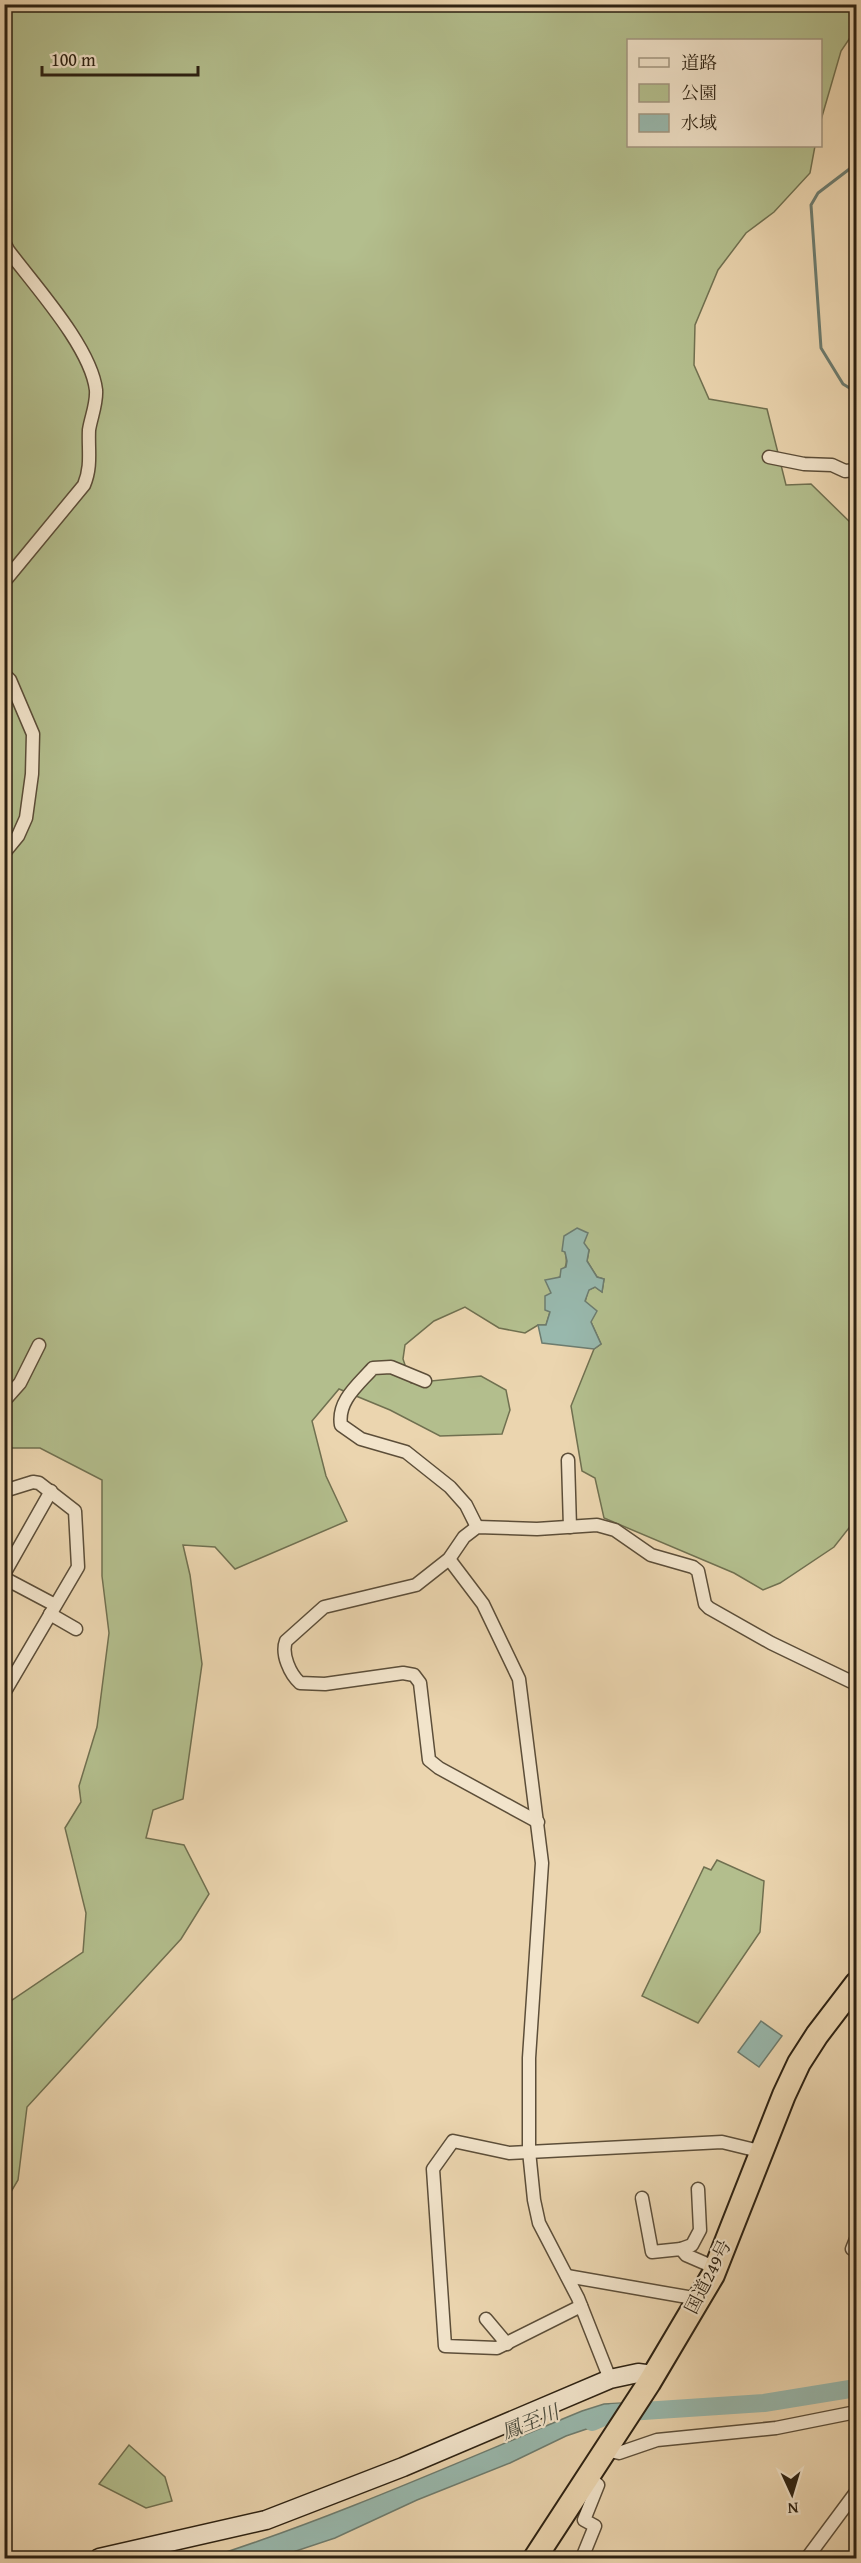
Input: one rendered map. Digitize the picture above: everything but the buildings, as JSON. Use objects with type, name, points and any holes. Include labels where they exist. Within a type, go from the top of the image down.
[{"type":"highway","name":"国道249号","points":[[535,2559],[651,2379],[699,2299],[716,2268],[784,2095],[799,2063],[856,1984]]},
{"type":"street","points":[[4,242],[64,324],[88,367],[96,394],[90,427],[89,472],[84,484],[4,582]]},
{"type":"street","points":[[770,457],[804,464],[832,465],[845,471],[856,470]]},
{"type":"street","points":[[4,674],[10,680],[33,734],[32,774],[26,818],[18,836],[4,853]]},
{"type":"street","points":[[4,1401],[20,1383],[39,1345]]},
{"type":"street","points":[[425,1381],[391,1367],[373,1368],[344,1401],[340,1409],[341,1425],[361,1439],[406,1452],[450,1487],[466,1505],[477,1527]]},
{"type":"street","points":[[568,1460],[570,1527]]},
{"type":"street","points":[[4,1491],[33,1482],[39,1483],[75,1511],[78,1563],[5,1691]]},
{"type":"street","points":[[51,1491],[4,1576],[76,1629]]},
{"type":"street","points":[[538,1822],[439,1768],[429,1760],[420,1683],[414,1675],[403,1673],[309,1685],[300,1683],[295,1679],[288,1665],[284,1647],[286,1641],[324,1607],[416,1585],[449,1559],[464,1538],[477,1527],[537,1529],[597,1525],[615,1530],[651,1555],[698,1571],[705,1604],[710,1608],[771,1643],[856,1684]]},
{"type":"street","points":[[449,1559],[483,1604],[519,1679],[542,1863],[530,2016],[529,2151],[539,2223],[581,2306],[610,2379]]},
{"type":"street","points":[[581,2306],[497,2348],[445,2346],[433,2169],[453,2141],[509,2153],[722,2142],[763,2152]]},
{"type":"street","points":[[642,2198],[652,2252],[681,2249],[692,2245],[700,2230],[698,2189]]},
{"type":"street","points":[[681,2249],[686,2255],[716,2268]]},
{"type":"street","points":[[567,2276],[699,2299]]},
{"type":"street","points":[[486,2319],[507,2344]]},
{"type":"street","points":[[99,2559],[266,2520],[403,2467],[610,2379],[638,2373],[651,2379]]},
{"type":"street","points":[[607,2447],[618,2453],[657,2440],[776,2428],[856,2412]]},
{"type":"street","points":[[582,2559],[595,2526],[584,2520],[598,2486],[587,2476]]},
{"type":"street","points":[[807,2559],[856,2492]]},
{"type":"green space","points":[[5,5],[856,5],[856,29],[841,51],[822,117],[822,39],[627,39],[627,147],[815,147],[810,173],[774,212],[746,233],[718,270],[695,325],[694,365],[709,399],[767,409],[786,485],[811,484],[856,528],[856,1519],[834,1547],[780,1583],[763,1590],[734,1573],[604,1518],[595,1478],[582,1471],[571,1406],[594,1349],[601,1344],[591,1322],[591,1308],[585,1302],[588,1290],[595,1287],[602,1292],[604,1279],[597,1277],[587,1261],[589,1250],[565,1252],[564,1271],[560,1277],[552,1280],[550,1312],[546,1325],[538,1325],[525,1333],[499,1328],[465,1307],[434,1321],[405,1345],[403,1359],[411,1383],[481,1376],[506,1390],[510,1410],[502,1434],[440,1436],[390,1410],[339,1389],[312,1421],[326,1476],[347,1521],[235,1569],[215,1547],[183,1545],[190,1575],[202,1664],[183,1799],[153,1810],[146,1838],[184,1845],[209,1894],[181,1939],[27,2107],[18,2180],[5,2202],[5,2005],[83,1952],[86,1913],[65,1828],[81,1802],[79,1786],[97,1727],[109,1633],[102,1576],[102,1480],[40,1448],[5,1448]]},
{"type":"green space","points":[[717,1860],[764,1881],[760,1932],[698,2023],[642,1996],[704,1867],[711,1870]]},
{"type":"green space","points":[[129,2445],[165,2477],[172,2501],[146,2508],[99,2484]]},
{"type":"water","points":[[577,1228],[588,1233],[584,1243],[589,1250],[587,1261],[597,1277],[604,1279],[602,1292],[595,1287],[589,1290],[585,1301],[597,1311],[591,1322],[601,1344],[594,1349],[542,1343],[538,1325],[546,1325],[550,1312],[545,1310],[545,1296],[551,1293],[545,1280],[560,1277],[561,1269],[566,1267],[567,1261],[565,1252],[562,1251],[564,1236]]},
{"type":"water","points":[[761,2021],[782,2036],[759,2067],[738,2052]]},
{"type":"water","points":[[621,2403],[607,2422],[566,2436],[510,2463],[417,2500],[335,2538],[275,2558],[208,2558],[350,2507],[582,2411],[604,2404]]},
{"type":"waterway","points":[[856,59],[856,101]]},
{"type":"waterway","points":[[856,164],[818,193],[811,205],[821,348],[843,384],[856,392]]},
{"type":"waterway","name":"鳳至川","points":[[592,2422],[613,2413],[764,2403],[856,2388]]}]
